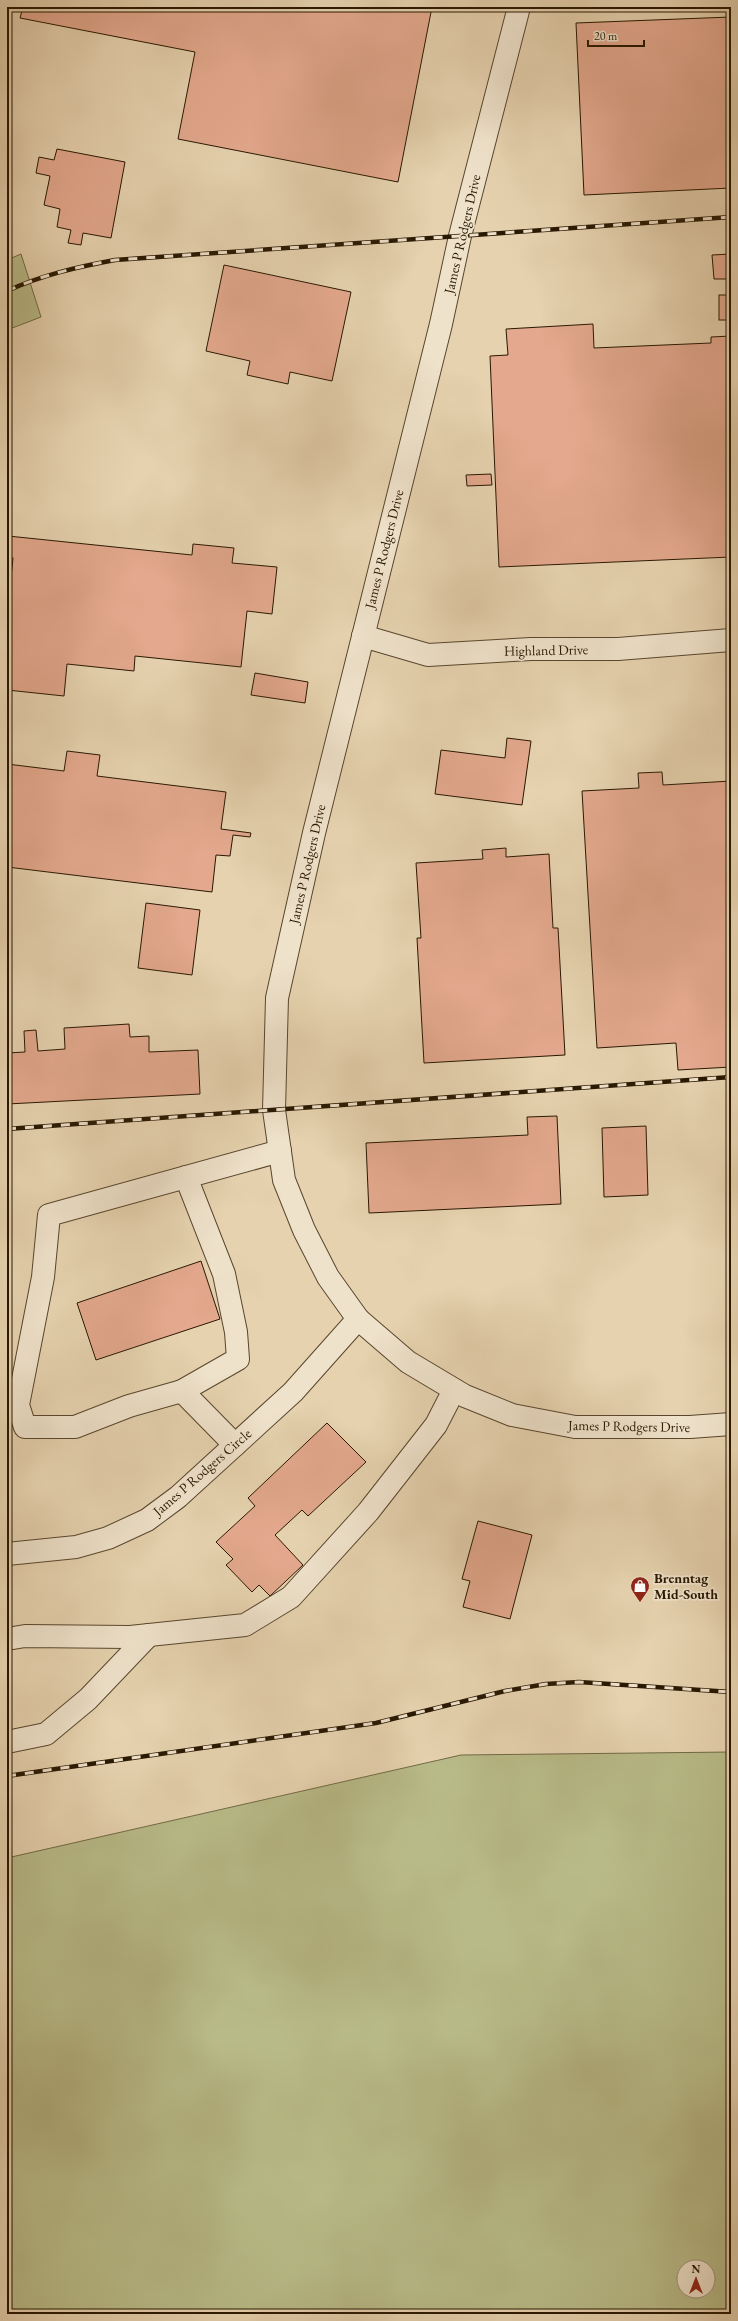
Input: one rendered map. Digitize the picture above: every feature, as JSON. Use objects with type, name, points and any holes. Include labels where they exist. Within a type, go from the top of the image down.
[{"type":"street","name":"James P Rodgers Drive","points":[[519,7],[460,236],[441,324],[314,833],[276,998],[274,1110],[284,1180],[304,1230],[328,1277],[358,1319],[408,1362],[454,1390],[512,1415],[574,1427],[690,1427],[731,1424]]},
{"type":"street","name":"Highland Drive","points":[[363,636],[428,655],[530,649],[618,649],[731,640]]},
{"type":"street","points":[[186,1177],[224,1274],[236,1332],[238,1360],[182,1391],[129,1406],[75,1427],[25,1427],[18,1404],[43,1277],[49,1215],[186,1177],[280,1151]]},
{"type":"street","name":"James P Rodgers Circle","points":[[7,1554],[76,1547],[108,1538],[147,1520],[178,1497],[293,1392],[358,1319]]},
{"type":"street","points":[[7,1639],[26,1636],[130,1637],[245,1624],[291,1597],[373,1506],[436,1425],[454,1390]]},
{"type":"street","points":[[182,1391],[235,1445]]},
{"type":"street","points":[[7,1742],[46,1734],[88,1699],[149,1635]]},
{"type":"green space","points":[[21,254],[41,317],[7,330],[7,260]]},
{"type":"green space","points":[[731,1752],[731,2314],[7,2314],[7,1858],[461,1755]]},
{"type":"building","points":[[23,7],[432,7],[398,182],[178,139],[195,52],[20,18]]},
{"type":"building","points":[[731,17],[731,188],[584,195],[576,23]]},
{"type":"building","points":[[57,149],[125,162],[111,238],[83,233],[81,245],[68,243],[71,230],[57,227],[60,209],[44,205],[50,176],[36,173],[39,157],[54,160]]},
{"type":"building","points":[[731,254],[731,279],[714,279],[712,255]]},
{"type":"building","points":[[224,265],[351,292],[332,381],[290,372],[288,384],[247,375],[250,361],[206,351]]},
{"type":"building","points":[[719,295],[731,295],[731,320],[719,320]]},
{"type":"building","points":[[593,324],[594,348],[711,343],[711,337],[731,336],[731,557],[499,567],[490,356],[508,355],[506,329]]},
{"type":"building","points":[[491,474],[492,485],[467,486],[466,475]]},
{"type":"building","points":[[8,536],[192,555],[193,544],[234,548],[232,563],[277,567],[272,614],[247,611],[241,667],[135,656],[134,671],[67,664],[64,696],[7,690],[7,616],[13,558],[7,558]]},
{"type":"building","points":[[255,673],[308,682],[305,703],[251,695]]},
{"type":"building","points":[[507,738],[531,741],[522,805],[435,794],[441,750],[505,758]]},
{"type":"building","points":[[67,751],[100,755],[97,776],[226,792],[221,829],[251,833],[250,837],[233,835],[230,856],[216,855],[212,892],[7,867],[7,764],[64,771]]},
{"type":"building","points":[[662,772],[663,785],[731,781],[731,1067],[678,1070],[676,1043],[597,1048],[582,791],[639,788],[638,773]]},
{"type":"building","points":[[506,848],[506,857],[549,854],[553,928],[558,928],[565,1055],[424,1063],[417,938],[421,938],[416,863],[483,859],[482,850]]},
{"type":"building","points":[[146,903],[200,910],[192,975],[138,968]]},
{"type":"building","points":[[129,1024],[130,1037],[149,1036],[149,1052],[198,1050],[200,1094],[7,1104],[7,1053],[25,1052],[24,1031],[36,1030],[38,1051],[65,1049],[64,1028]]},
{"type":"building","points":[[557,1116],[561,1204],[369,1213],[366,1143],[528,1135],[527,1117]]},
{"type":"building","points":[[646,1126],[648,1195],[604,1197],[602,1128]]},
{"type":"building","points":[[201,1261],[220,1319],[96,1360],[77,1303]]},
{"type":"building","points":[[327,1423],[366,1462],[308,1516],[302,1510],[275,1535],[303,1565],[270,1596],[259,1585],[252,1592],[226,1565],[233,1559],[216,1542],[255,1506],[248,1498]]},
{"type":"building","points":[[478,1521],[532,1535],[510,1619],[463,1607],[470,1581],[462,1579]]},
{"type":"railway","points":[[7,291],[33,280],[60,272],[115,260],[731,217]]},
{"type":"railway","points":[[7,1129],[731,1077]]},
{"type":"railway","points":[[7,1776],[376,1723],[505,1691],[546,1684],[579,1682],[731,1692]]},
{"type":"place","name":"Brenntag Mid-South","points":[[640,1603]]}]
